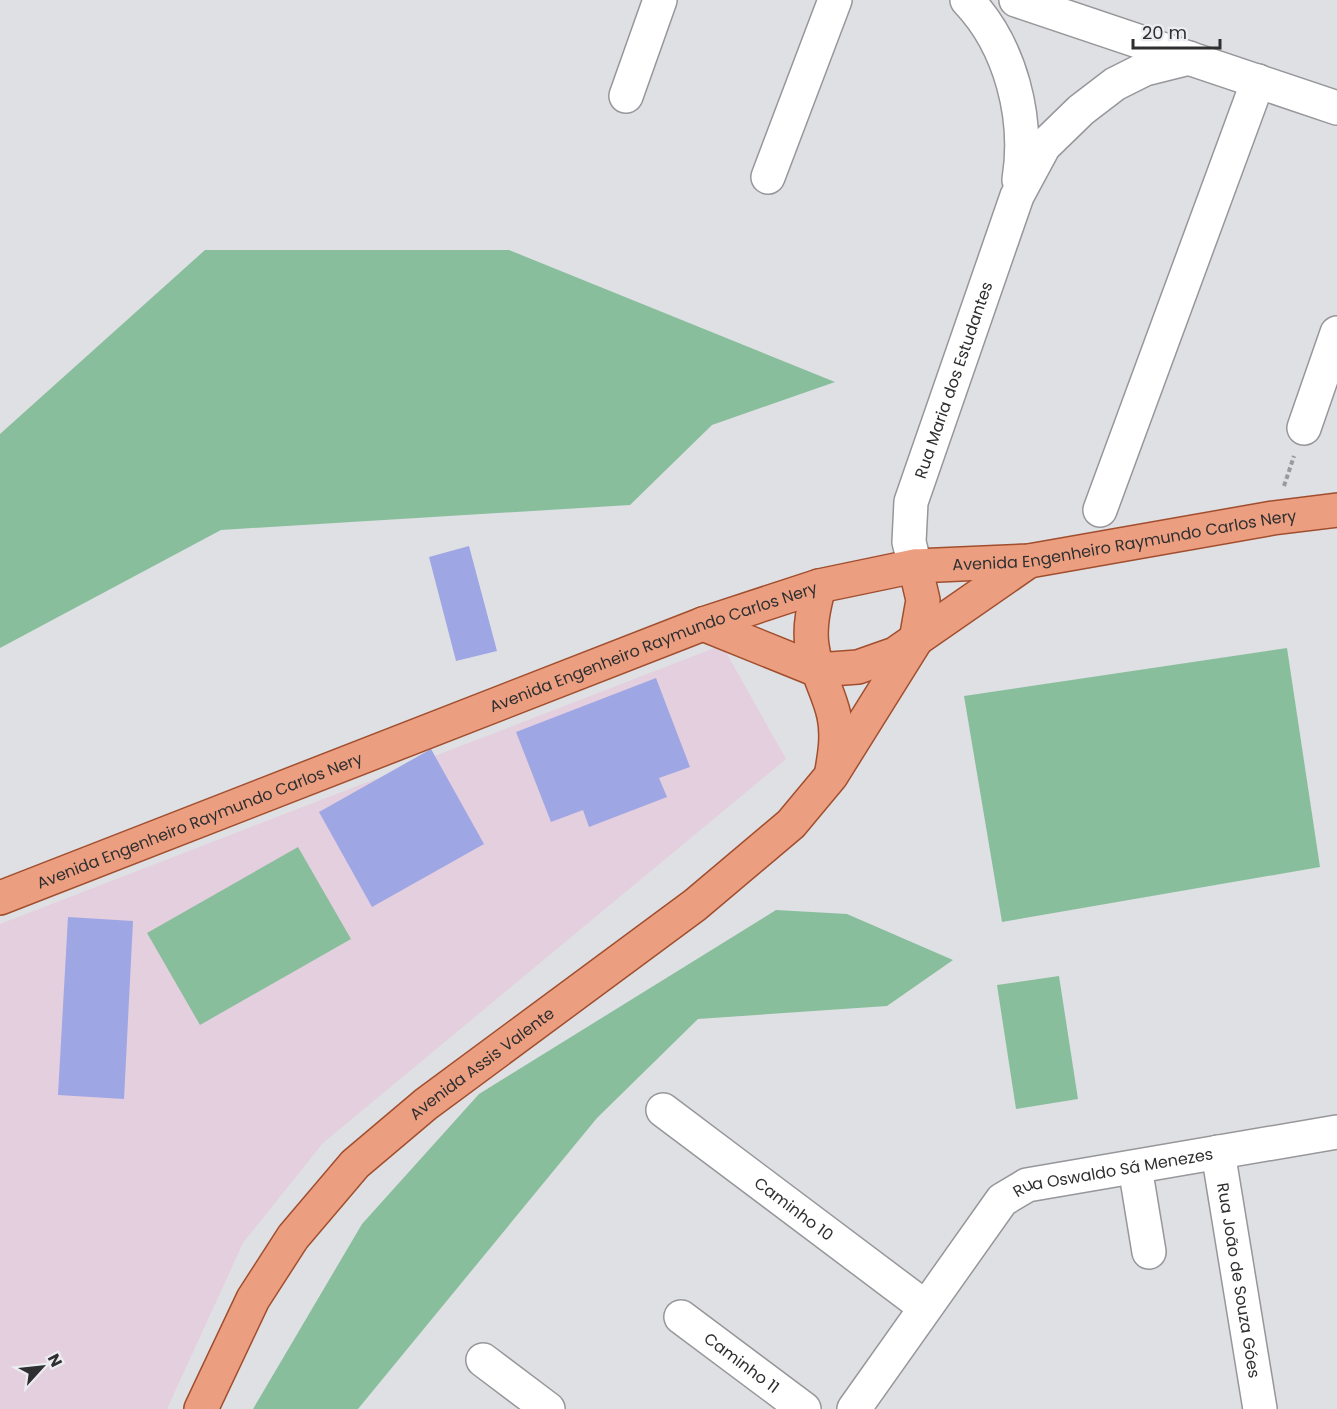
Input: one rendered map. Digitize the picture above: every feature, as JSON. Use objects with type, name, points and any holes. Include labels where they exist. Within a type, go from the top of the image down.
[{"type":"main road","name":"Avenida Engenheiro Raymundo Carlos Nery","points":[[0,898],[703,624],[819,586],[915,566],[1029,561],[1273,518],[1337,510]]},
{"type":"main road","name":"Avenida Assis Valente","points":[[201,1409],[253,1299],[293,1237],[355,1164],[426,1104],[695,905],[748,863],[791,824],[831,776],[916,640],[1029,561]]},
{"type":"main road","points":[[703,624],[817,670],[837,670],[872,663],[894,654],[916,640],[923,600],[915,566]]},
{"type":"main road","points":[[819,586],[811,628],[817,670],[834,714],[837,732],[831,776]]},
{"type":"street","points":[[626,96],[660,0]]},
{"type":"street","points":[[768,177],[835,0]]},
{"type":"street","name":"Rua Maria dos Estudantes","points":[[967,0],[989,27],[1011,77],[1024,150],[1017,196]]},
{"type":"street","points":[[1016,0],[1337,108]]},
{"type":"street","name":"Rua Maria dos Estudantes","points":[[915,566],[909,542],[911,502],[1017,196],[1044,146],[1081,110],[1115,84],[1145,69],[1189,58]]},
{"type":"street","points":[[1100,510],[1258,81]]},
{"type":"street","points":[[1304,428],[1337,333]]},
{"type":"street","name":"Caminho 10","points":[[663,1110],[925,1307]]},
{"type":"street","name":"Rua Oswaldo Sá Menezes","points":[[854,1409],[1002,1200],[1027,1185],[1337,1132]]},
{"type":"street","name":"Rua João de Souza Góes","points":[[1218,1152],[1260,1409]]},
{"type":"street","points":[[1135,1167],[1149,1252]]},
{"type":"street","name":"Caminho 11","points":[[681,1317],[804,1409]]},
{"type":"street","points":[[483,1360],[548,1409]]},
{"type":"path","points":[[1281,494],[1304,428]]},
{"type":"shaded area","points":[[722,645],[786,759],[323,1143],[243,1243],[167,1409],[0,1409],[0,924]]},
{"type":"green space","points":[[205,250],[509,250],[835,382],[712,425],[630,505],[221,530],[0,648],[0,434]]},
{"type":"green space","points":[[1287,648],[1320,867],[1002,922],[964,696]]},
{"type":"green space","points":[[298,847],[351,939],[200,1025],[147,933]]},
{"type":"green space","points":[[776,910],[847,914],[953,960],[887,1006],[698,1019],[597,1118],[358,1409],[253,1409],[362,1224],[479,1094]]},
{"type":"green space","points":[[1059,976],[1078,1099],[1016,1109],[997,985]]},
{"type":"building","points":[[469,546],[497,651],[456,661],[429,557]]},
{"type":"building","points":[[656,678],[690,767],[659,778],[667,797],[589,827],[583,810],[551,822],[516,732]]},
{"type":"building","points":[[431,749],[484,844],[372,907],[319,812]]},
{"type":"building","points":[[68,917],[133,921],[124,1099],[58,1095]]}]
